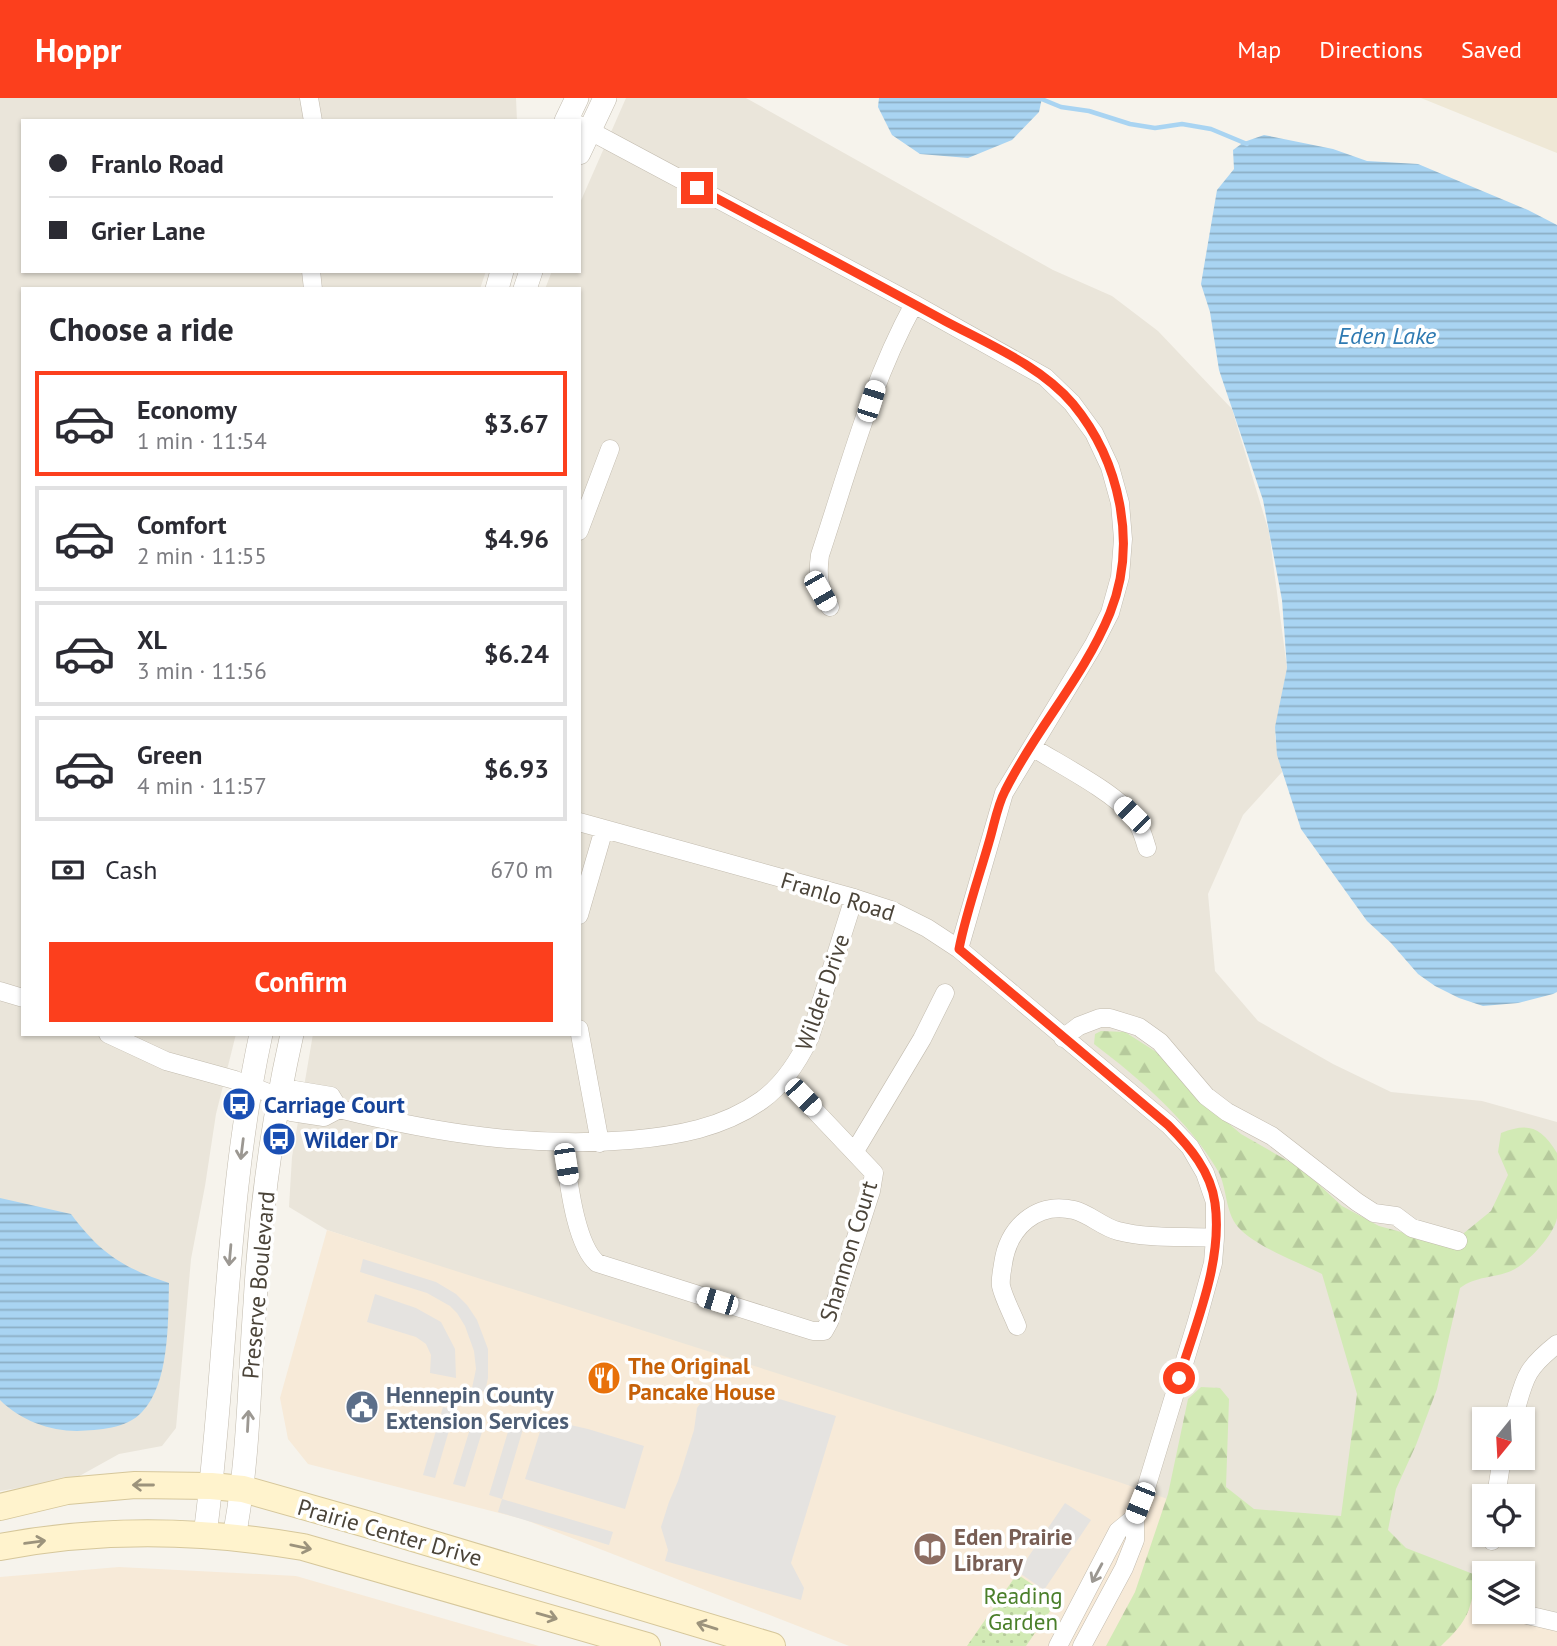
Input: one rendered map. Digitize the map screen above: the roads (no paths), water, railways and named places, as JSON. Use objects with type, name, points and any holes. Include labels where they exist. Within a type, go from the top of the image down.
[{"type":"main road","name":"Prairie Center Drive","points":[[0,1507],[67,1491],[135,1485],[243,1489],[772,1646]]},
{"type":"main road","name":"Prairie Center Drive","points":[[0,1547],[69,1538],[148,1533],[234,1537],[303,1547],[647,1646]]},
{"type":"street","points":[[309,98],[313,119]]},
{"type":"street","points":[[575,119],[605,98]]},
{"type":"street","points":[[581,122],[1045,377],[1072,403],[1099,444],[1110,467],[1120,503],[1123,539],[1120,577],[1110,613],[1004,793],[959,949]]},
{"type":"street","points":[[830,607],[820,591],[817,573],[820,555],[880,375],[896,336],[914,304]]},
{"type":"street","points":[[581,526],[610,449]]},
{"type":"street","points":[[1032,747],[1120,802],[1142,831],[1147,848]]},
{"type":"street","name":"Franlo Road","points":[[581,823],[854,898],[891,910],[927,928],[959,949],[1168,1125],[1190,1147],[1205,1173],[1215,1202],[1213,1263],[1135,1517],[1135,1540],[1124,1568],[1082,1646]]},
{"type":"street","points":[[581,908],[604,829]]},
{"type":"street","name":"Wilder Drive","points":[[279,1097],[291,1112],[324,1117],[339,1110],[410,1127],[486,1138],[563,1144],[656,1138],[716,1125],[763,1099],[785,1079],[799,1059],[810,1037],[854,898]]},
{"type":"street","points":[[0,991],[21,997]]},
{"type":"street","name":"Shannon Court","points":[[855,1151],[922,1039],[945,993]]},
{"type":"street","points":[[1063,1038],[1079,1026],[1100,1018],[1110,1018],[1139,1027],[1160,1042],[1206,1096],[1227,1112],[1272,1136],[1357,1202],[1374,1213],[1396,1216],[1412,1228],[1458,1241]]},
{"type":"street","points":[[112,1036],[166,1061],[236,1080],[279,1097]]},
{"type":"street","name":"Preserve Boulevard","points":[[205,1535],[233,1224],[250,1086],[261,1036]]},
{"type":"street","name":"Preserve Boulevard","points":[[234,1537],[243,1489],[259,1250],[271,1143],[292,1036]]},
{"type":"street","points":[[580,1036],[600,1143]]},
{"type":"street","name":"Shannon Court","points":[[563,1144],[573,1205],[587,1255],[597,1264],[813,1331],[824,1331],[830,1322],[871,1191],[874,1172],[785,1079]]},
{"type":"street","points":[[1017,1326],[1001,1284],[1004,1254],[1010,1236],[1022,1222],[1039,1212],[1056,1208],[1075,1210],[1116,1231],[1138,1235],[1215,1238]]},
{"type":"street","points":[[1517,1407],[1527,1373],[1553,1352]]},
{"type":"street","name":"Franlo Road","points":[[1057,1645],[1118,1531],[1135,1517]]},
{"type":"street","points":[[1535,1617],[1557,1622]]},
{"type":"water","points":[[879,98],[1042,98],[1039,112],[1012,140],[968,158],[920,154],[892,135],[878,107]]},
{"type":"water","name":"Eden Lake","points":[[1264,135],[1333,149],[1367,161],[1418,164],[1557,225],[1557,992],[1553,994],[1518,1003],[1483,1006],[1435,986],[1418,974],[1367,921],[1301,829],[1277,755],[1275,727],[1287,668],[1282,600],[1263,500],[1219,370],[1210,312],[1201,284],[1217,190],[1234,169],[1233,150],[1244,142]]},
{"type":"water","points":[[0,1198],[71,1214],[92,1239],[114,1258],[169,1283],[163,1368],[151,1400],[136,1418],[112,1428],[66,1430],[26,1419],[0,1400]]},
{"type":"waterway","points":[[1039,98],[1061,107],[1089,111],[1130,124],[1155,128],[1182,124],[1211,129],[1247,144]]},
{"type":"place","name":"Carriage Court","points":[[239,1104]]},
{"type":"place","name":"Wilder Dr","points":[[279,1139]]},
{"type":"place","name":"The Original Pancake House","points":[[604,1378]]},
{"type":"place","name":"Hennepin County Extension Services","points":[[362,1407]]},
{"type":"place","name":"Eden Prairie Library","points":[[930,1549]]},
{"type":"park label","name":"Reading Garden","points":[[1023,1608]]}]
